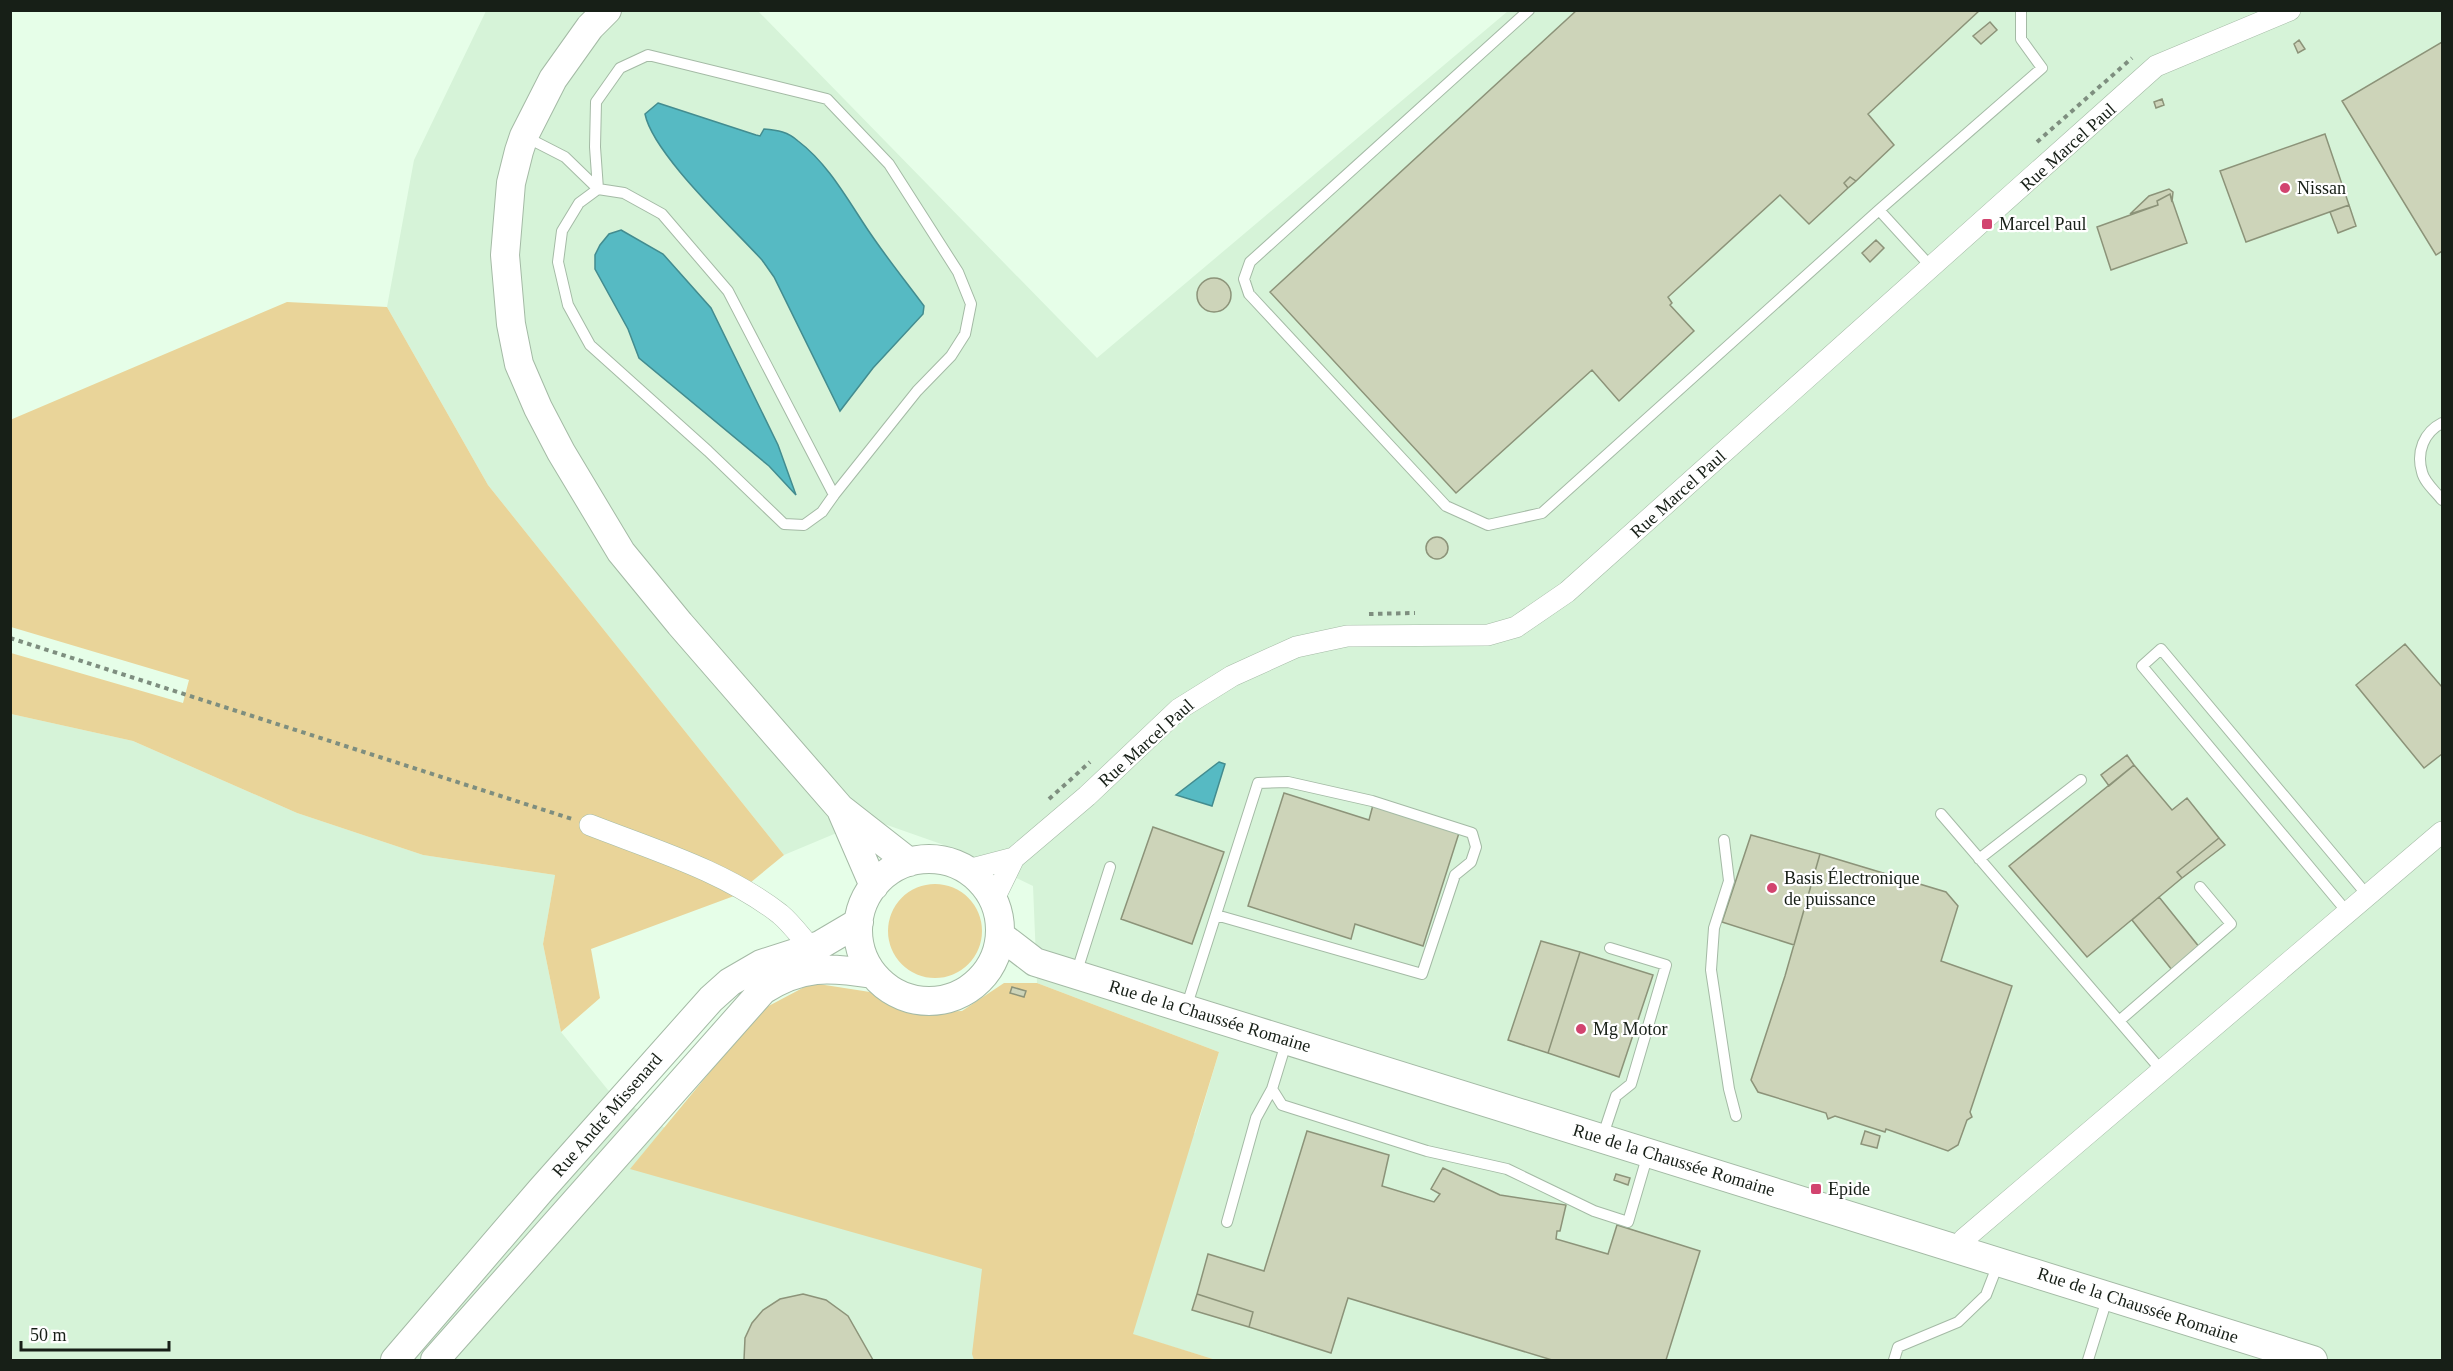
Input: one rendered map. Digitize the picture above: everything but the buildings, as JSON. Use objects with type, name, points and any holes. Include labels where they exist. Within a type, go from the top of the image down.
[{"type":"street","points":[[607,10],[590,27],[553,79],[524,136],[511,183],[506,225],[505,265],[511,324],[519,364],[538,408],[621,552],[687,633],[840,808],[909,862]]},
{"type":"street","name":"Rue Marcel Paul","points":[[994,899],[1014,858],[1087,796],[1179,709],[1232,676],[1296,647],[1347,636],[1488,635],[1516,627],[1567,592],[2156,66],[2290,10]]},
{"type":"street","points":[[840,808],[874,886]]},
{"type":"street","points":[[590,825],[700,868],[754,896],[782,915],[811,948]]},
{"type":"street","points":[[1959,1249],[1964,1239],[2442,832]]},
{"type":"street","name":"Rue Marcel Paul","points":[[968,870],[1014,858]]},
{"type":"street","points":[[929,859],[949,862],[968,870],[984,884],[994,899],[999,917],[1001,936],[997,954],[986,973],[971,988],[951,998],[930,1002],[909,998],[889,989],[873,974],[864,958],[859,940],[859,922],[864,903],[874,886],[890,871],[909,862],[929,859]]},
{"type":"street","name":"Rue André Missenard","points":[[395,1360],[694,1016],[730,982],[761,964],[829,941],[859,922]]},
{"type":"street","name":"Rue de la Chaussée Romaine","points":[[1001,936],[1035,962],[2313,1360]]},
{"type":"street","name":"Rue de la Chaussée Romaine","points":[[986,973],[1035,962]]},
{"type":"street","name":"Rue André Missenard","points":[[435,1360],[763,990],[782,978],[810,969],[839,969],[873,974]]},
{"type":"street","points":[[694,1016],[719,1038]]},
{"type":"lane","points":[[1529,10],[1250,262],[1244,279],[1249,294],[1446,506],[1488,525],[1542,513],[1879,210],[2042,68],[2021,39],[2021,10]]},
{"type":"lane","points":[[648,55],[827,99],[889,164],[958,272],[970,304],[964,334],[951,356],[917,391],[822,512],[804,525],[784,524],[708,451],[590,345],[568,305],[558,262],[562,231],[579,203],[598,189],[595,147],[596,102],[620,68],[648,55]]},
{"type":"lane","points":[[524,136],[565,156],[598,189],[624,193],[662,214],[728,291],[834,495]]},
{"type":"lane","points":[[1879,210],[1932,268]]},
{"type":"lane","points":[[2442,423],[2431,429],[2420,446],[2422,474],[2442,500]]},
{"type":"lane","points":[[2348,913],[2142,666],[2154,655],[2161,650],[2368,896]]},
{"type":"lane","points":[[1979,859],[2081,780]]},
{"type":"lane","points":[[1185,1008],[1258,783],[1288,782],[1351,796],[1472,833],[1476,847],[1471,862],[1455,875],[1422,974],[1216,915]]},
{"type":"lane","points":[[1941,814],[2162,1071]]},
{"type":"lane","points":[[1724,840],[1729,881],[1714,928],[1711,970],[1729,1089],[1736,1116]]},
{"type":"lane","points":[[1075,974],[1110,867]]},
{"type":"lane","points":[[2119,1021],[2231,924],[2200,886]]},
{"type":"lane","points":[[1602,1138],[1616,1096],[1630,1084],[1666,965],[1610,948]]},
{"type":"lane","points":[[1227,1221],[1256,1118],[1272,1089],[1287,1040]]},
{"type":"lane","points":[[1272,1089],[1282,1105],[1427,1151],[1507,1169],[1594,1211],[1628,1222],[1648,1152]]},
{"type":"lane","points":[[1893,1360],[1898,1347],[1958,1322],[1986,1295],[1999,1261]]},
{"type":"lane","points":[[2088,1360],[2108,1295]]},
{"type":"path","points":[[2115,71],[2140,52]]},
{"type":"path","points":[[1360,614],[1396,612],[1425,614]]},
{"type":"path","points":[[10,638],[590,825]]},
{"type":"path","points":[[1045,803],[1092,761]]},
{"type":"shaded area","points":[[486,11],[758,11],[1097,358],[1508,11],[2442,11],[2442,1360],[1216,1360],[1157,1342],[1140,1360],[11,1360],[11,714],[133,741],[297,813],[423,855],[555,875],[543,944],[561,1032],[608,1090],[674,1134],[1195,1133],[1219,1052],[1037,983],[1033,886],[961,851],[870,819],[784,855],[488,485],[387,307],[414,160]]},
{"type":"shaded area","points":[[287,302],[387,307],[488,485],[784,855],[734,896],[591,949],[600,998],[561,1032],[543,944],[555,875],[423,855],[297,813],[133,741],[11,714],[11,653],[183,703],[189,680],[11,627],[10,420]]},
{"type":"shaded area","points":[[935,884],[953,888],[968,898],[978,913],[982,931],[978,949],[968,964],[953,974],[935,978],[917,974],[902,964],[892,949],[888,931],[892,913],[902,898],[917,888]]},
{"type":"shaded area","points":[[812,983],[870,992],[910,1013],[962,1011],[1004,983],[1037,983],[1219,1052],[1133,1334],[1216,1360],[974,1360],[972,1354],[982,1269],[630,1169],[761,1010]]},
{"type":"water","points":[[658,103],[756,135],[760,136],[764,129],[783,132],[794,138],[808,149],[826,169],[878,245],[924,306],[923,314],[873,368],[840,411],[774,277],[762,260],[695,190],[662,149],[645,114]]},
{"type":"water","points":[[621,230],[663,254],[711,308],[778,445],[796,495],[769,466],[639,358],[628,329],[595,269],[595,255],[600,245],[609,234]]},
{"type":"water","points":[[1219,762],[1225,764],[1212,806],[1176,795]]},
{"type":"place","name":"Nissan","points":[[2285,188]]},
{"type":"place","name":"Marcel Paul","points":[[1987,224]]},
{"type":"place","name":"Basis Électronique de puissance","points":[[1772,888]]},
{"type":"place","name":"Mg Motor","points":[[1581,1029]]},
{"type":"place","name":"Epide","points":[[1816,1189]]}]
